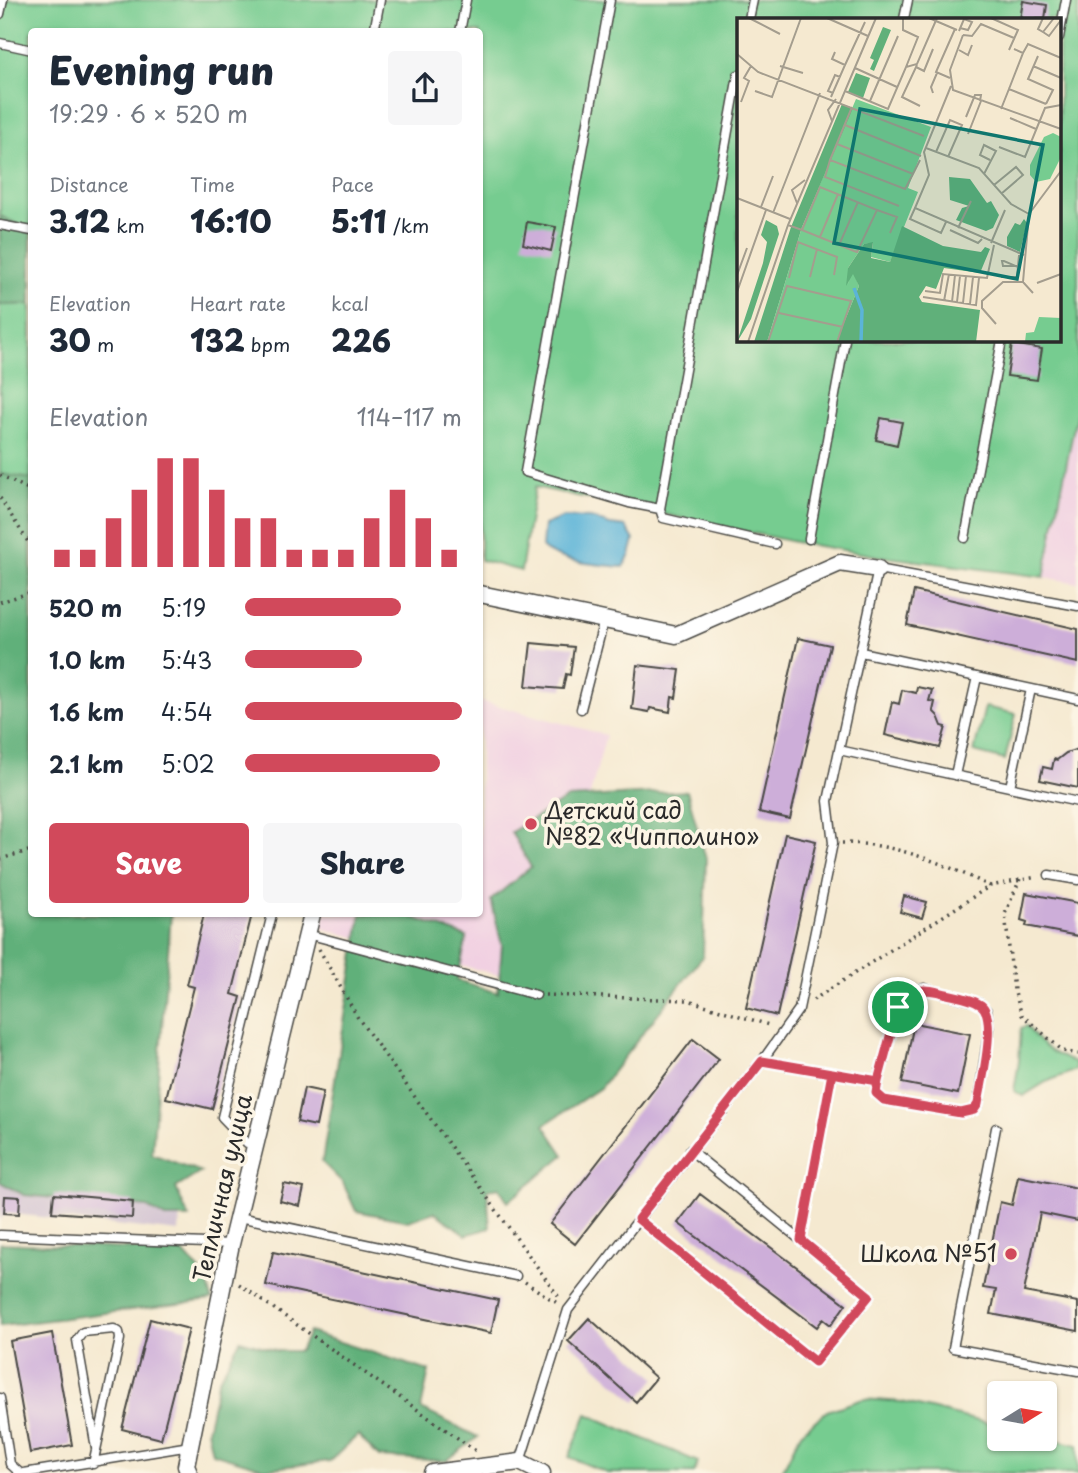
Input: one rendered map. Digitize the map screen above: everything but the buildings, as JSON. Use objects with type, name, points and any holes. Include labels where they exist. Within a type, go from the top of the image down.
[{"type":"street","points":[[483,595],[676,635],[840,563],[878,569]]},
{"type":"street","name":"Тепличная улица","points":[[189,1473],[186,1466],[225,1275],[311,917]]},
{"type":"street","points":[[432,1473],[520,1462],[542,1473]]},
{"type":"lane","points":[[0,13],[3,0]]},
{"type":"lane","points":[[375,28],[380,0]]},
{"type":"lane","points":[[461,28],[466,0]]},
{"type":"lane","points":[[610,0],[526,472],[629,503],[660,509]]},
{"type":"lane","points":[[749,18],[752,0]]},
{"type":"lane","points":[[904,18],[908,0]]},
{"type":"lane","points":[[1060,32],[1066,0]]},
{"type":"lane","points":[[0,43],[28,49]]},
{"type":"lane","points":[[737,81],[660,509],[663,518],[775,544]]},
{"type":"lane","points":[[0,225],[28,230]]},
{"type":"lane","points":[[809,539],[845,341]]},
{"type":"lane","points":[[964,538],[1002,341]]},
{"type":"lane","points":[[520,1462],[568,1310],[762,1061],[799,1009],[833,843],[828,802],[878,569],[1078,606]]},
{"type":"lane","points":[[581,709],[604,620]]},
{"type":"lane","points":[[861,652],[1078,699]]},
{"type":"lane","points":[[956,775],[977,677]]},
{"type":"lane","points":[[1010,787],[1031,689]]},
{"type":"lane","points":[[839,750],[1078,802]]},
{"type":"lane","points":[[1049,875],[1078,880]]},
{"type":"lane","points":[[257,1142],[247,1143],[222,1117],[271,917]]},
{"type":"lane","points":[[307,934],[536,995]]},
{"type":"lane","points":[[924,988],[979,1003],[987,1011],[989,1027],[978,1104],[974,1110],[961,1113],[884,1100],[876,1093],[878,1081],[898,1007],[907,995],[924,988]]},
{"type":"lane","points":[[762,1061],[878,1081]]},
{"type":"lane","points":[[996,1128],[953,1348],[1078,1371]]},
{"type":"lane","points":[[638,1219],[815,1362],[869,1296],[690,1150]]},
{"type":"lane","points":[[239,1217],[516,1276]]},
{"type":"lane","points":[[0,1235],[232,1244]]},
{"type":"lane","points":[[93,1464],[120,1339],[119,1332],[114,1329],[83,1332],[77,1340],[96,1448]]},
{"type":"lane","points":[[0,1398],[10,1464],[14,1470],[22,1473],[93,1464],[190,1446]]},
{"type":"path","points":[[0,475],[28,489]]},
{"type":"path","points":[[0,498],[28,542]]},
{"type":"path","points":[[0,602],[28,593]]},
{"type":"path","points":[[833,843],[867,843],[893,847],[946,864],[990,886]]},
{"type":"path","points":[[0,859],[28,851]]},
{"type":"path","points":[[799,1009],[990,886],[1049,875]]},
{"type":"path","points":[[1020,879],[1005,914],[1014,990],[1022,1015],[1063,1051],[1078,1054]]},
{"type":"path","points":[[307,934],[324,957],[358,1018],[568,1310]]},
{"type":"path","points":[[536,995],[688,1000],[784,1029]]},
{"type":"path","points":[[801,1240],[832,1073]]},
{"type":"path","points":[[225,1275],[495,1464]]},
{"type":"path","points":[[516,1276],[568,1310]]},
{"type":"shaded area","points":[[1078,407],[1078,583],[1044,577]]},
{"type":"shaded area","name":"Детский сад №82 «Чипполино»","points":[[483,702],[606,735],[539,986],[321,928],[324,917],[483,917]]},
{"type":"shaded area","points":[[0,1176],[181,1203],[179,1232],[5,1213],[0,1221]]},
{"type":"green space","points":[[0,0],[1078,0],[1078,407],[1044,577],[878,556],[795,542],[535,487],[521,571],[483,561],[483,28],[28,28],[28,230],[0,216]]},
{"type":"green space","points":[[0,216],[28,230],[28,304],[0,305]]},
{"type":"green space","points":[[28,304],[28,479],[0,474],[0,305]]},
{"type":"green space","points":[[0,474],[28,479],[28,917],[171,917],[152,1154],[201,1172],[176,1188],[189,1218],[165,1218],[147,1207],[24,1195],[0,1182]]},
{"type":"green space","points":[[985,707],[1016,714],[1005,760],[974,752]]},
{"type":"green space","points":[[687,791],[706,859],[703,956],[600,1088],[544,1125],[564,1155],[508,1202],[499,1187],[487,1190],[490,1228],[466,1235],[434,1212],[408,1221],[356,1211],[343,1183],[322,1162],[361,917],[412,917],[467,937],[457,980],[498,993],[502,945],[491,900],[531,867],[511,832],[568,798]]},
{"type":"green space","points":[[1027,1026],[1048,1049],[1075,1062],[1076,1070],[1046,1082],[1023,1096],[1014,1091],[1021,1028]]},
{"type":"green space","points":[[0,1243],[182,1251],[207,1279],[212,1300],[0,1326]]},
{"type":"green space","points":[[309,1332],[429,1371],[421,1409],[478,1437],[446,1461],[379,1457],[358,1435],[330,1461],[266,1469],[212,1453],[207,1430],[218,1381],[240,1340],[278,1351],[300,1351]]},
{"type":"green space","points":[[863,1399],[902,1402],[987,1423],[987,1451],[1057,1451],[1057,1440],[1078,1445],[1078,1473],[781,1473],[801,1433],[827,1411]]},
{"type":"green space","points":[[587,1414],[698,1462],[694,1473],[607,1473],[569,1457]]},
{"type":"water","points":[[564,517],[591,518],[626,527],[634,540],[623,567],[568,559],[542,547],[544,525]]},
{"type":"place","name":"Детский сад №82 «Чипполино»","points":[[531,824]]},
{"type":"place","name":"Школа №51","points":[[1011,1254]]},
{"type":"route","points":[[898,1007],[878,1081],[762,1061],[638,1219],[815,1362],[869,1296],[801,1240],[832,1073],[878,1081],[876,1093],[884,1100],[961,1113],[974,1110],[978,1104],[989,1027],[987,1011],[979,1003],[924,988],[907,995],[898,1007]]}]
